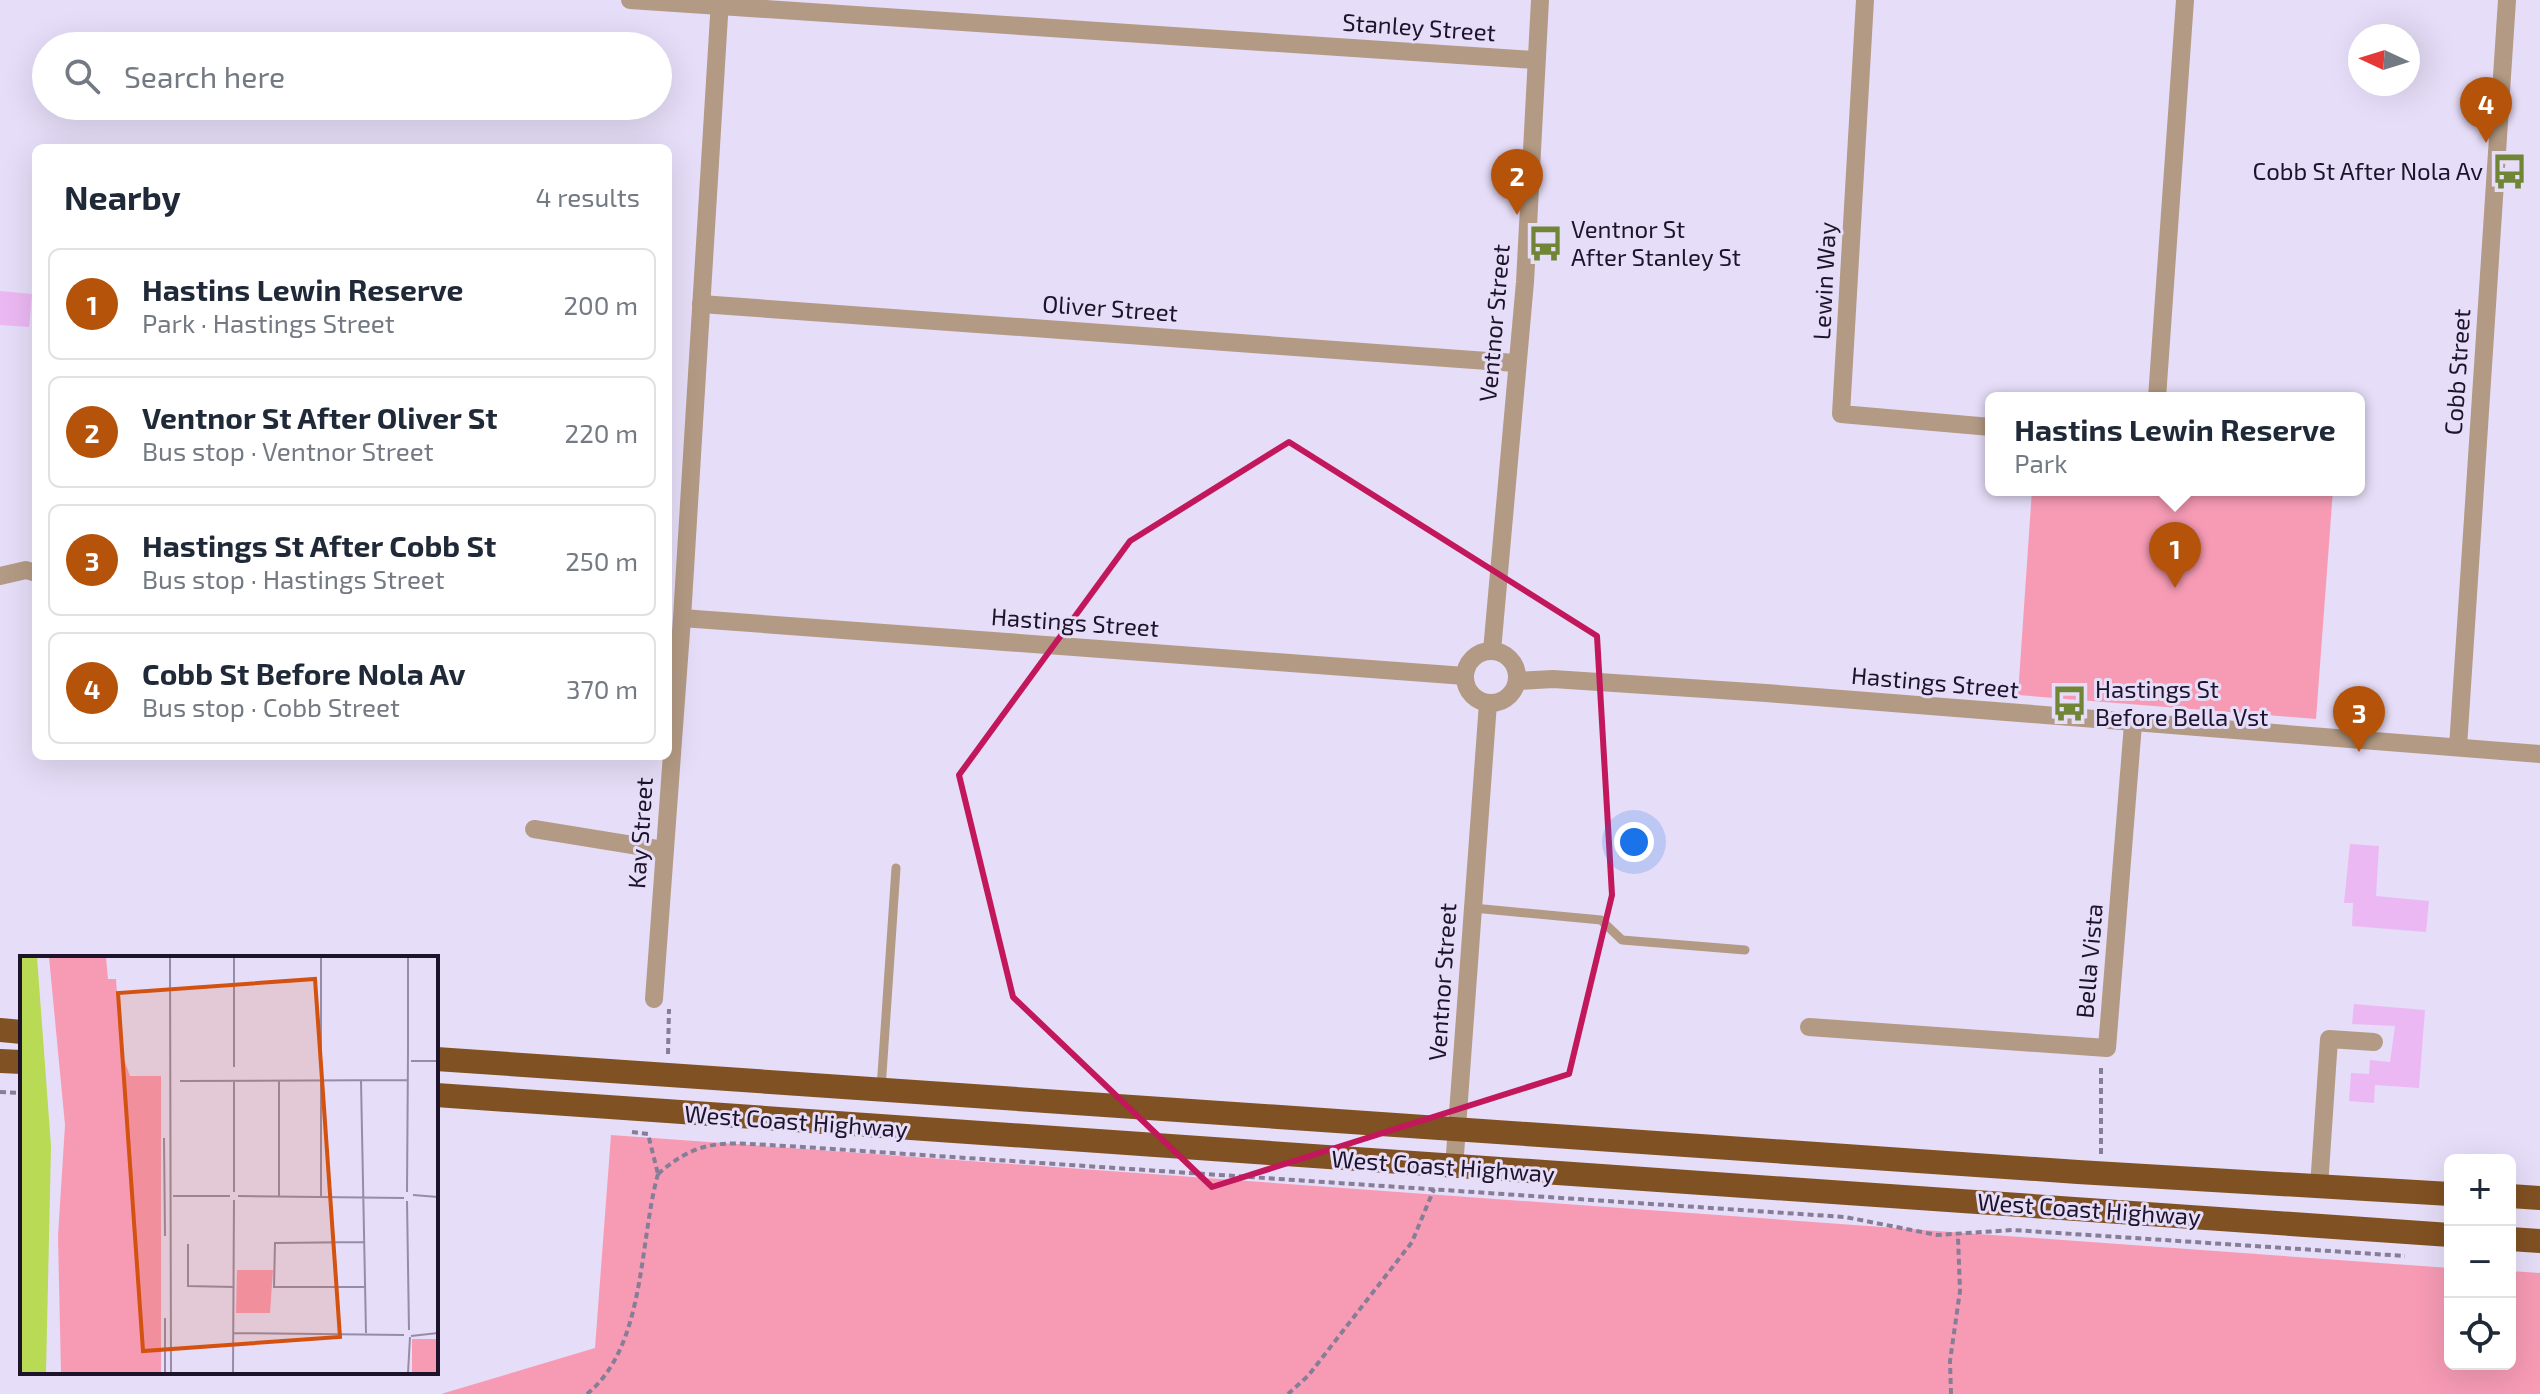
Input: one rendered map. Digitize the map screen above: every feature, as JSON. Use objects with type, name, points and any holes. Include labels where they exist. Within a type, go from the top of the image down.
[{"type":"highway","points":[[0,1030],[20,1032]]},
{"type":"highway","name":"West Coast Highway","points":[[438,1059],[2444,1194]]},
{"type":"highway","points":[[0,1061],[20,1062]]},
{"type":"highway","points":[[761,1120],[765,1082]]},
{"type":"highway","name":"West Coast Highway","points":[[438,1095],[2444,1235]]},
{"type":"highway","points":[[1932,1161],[1971,1181],[1971,1202]]},
{"type":"highway","points":[[2516,1196],[2540,1198]]},
{"type":"highway","points":[[2516,1239],[2540,1241]]},
{"type":"street","name":"Stanley Street","points":[[630,0],[720,2],[1534,60]]},
{"type":"street","name":"Ventnor Street","points":[[1492,651],[1515,363],[1525,282],[1534,60],[1540,0]]},
{"type":"street","name":"Lewin Way","points":[[1865,0],[1841,414],[1985,426]]},
{"type":"street","points":[[2157,392],[2185,0]]},
{"type":"street","name":"Cobb Street","points":[[2458,747],[2507,0]]},
{"type":"street","name":"Kay Street","points":[[672,740],[720,2]]},
{"type":"street","name":"Oliver Street","points":[[701,304],[1515,363]]},
{"type":"street","points":[[0,576],[26,570],[32,572]]},
{"type":"street","name":"Hastings Street","points":[[682,618],[1465,676]]},
{"type":"street","points":[[1492,651],[1513,663],[1517,681],[1506,699],[1488,703],[1476,699],[1468,690],[1465,676],[1472,659],[1492,651]]},
{"type":"street","name":"Hastings Street","points":[[1517,681],[1553,679],[1766,693],[2540,754]]},
{"type":"street","name":"Ventnor Street","points":[[1454,1168],[1488,703]]},
{"type":"street","name":"Bella Vista","points":[[1809,1027],[2107,1048],[2133,724]]},
{"type":"street","name":"Kay Street","points":[[654,999],[670,760]]},
{"type":"street","points":[[534,829],[663,850]]},
{"type":"street","points":[[2319,1187],[2329,1039],[2374,1042]]},
{"type":"lane","points":[[881,1089],[896,868]]},
{"type":"lane","points":[[1473,908],[1601,920],[1622,940],[1745,950]]},
{"type":"path","points":[[2102,1047],[2099,1101],[2102,1148]]},
{"type":"path","points":[[0,1092],[20,1093]]},
{"type":"path","points":[[587,1394],[612,1365],[626,1334],[658,1174],[676,1158],[712,1144],[788,1146],[1845,1217],[1958,1236],[2013,1230],[2419,1257]]},
{"type":"path","points":[[1288,1394],[1308,1376],[1412,1242],[1434,1189]]},
{"type":"path","points":[[1951,1394],[1950,1361],[1960,1291],[1958,1236]]},
{"type":"highlighted area","points":[[1289,442],[1597,636],[1612,895],[1569,1074],[1212,1187],[1013,997],[959,775],[1130,541]]},
{"type":"shaded area","points":[[2032,496],[2333,496],[2316,719],[2018,695]]},
{"type":"shaded area","points":[[611,1135],[2444,1268],[2444,1370],[2516,1370],[2516,1271],[2540,1273],[2540,1394],[441,1394],[595,1348]]},
{"type":"building","points":[[0,291],[32,294],[29,327],[0,325]]},
{"type":"building","points":[[2350,844],[2379,846],[2376,896],[2429,901],[2426,932],[2352,926],[2353,903],[2344,903]]},
{"type":"building","points":[[2354,1004],[2425,1010],[2419,1088],[2375,1085],[2374,1103],[2349,1101],[2351,1073],[2369,1074],[2370,1060],[2390,1062],[2395,1026],[2352,1024]]},
{"type":"place","name":"Cobb St Before Nola Av","points":[[2486,143]]},
{"type":"place","name":"Cobb St After Nola Av","points":[[2509,172]]},
{"type":"place","name":"Ventnor St After Oliver St","points":[[1517,215]]},
{"type":"place","name":"Ventnor St After Stanley St","points":[[1545,244]]},
{"type":"place","name":"Hastins Lewin Reserve","points":[[2175,588]]},
{"type":"place","name":"Hastings St Before Bella Vst","points":[[2069,704]]},
{"type":"place","name":"Hastings St After Cobb St","points":[[2359,752]]}]
